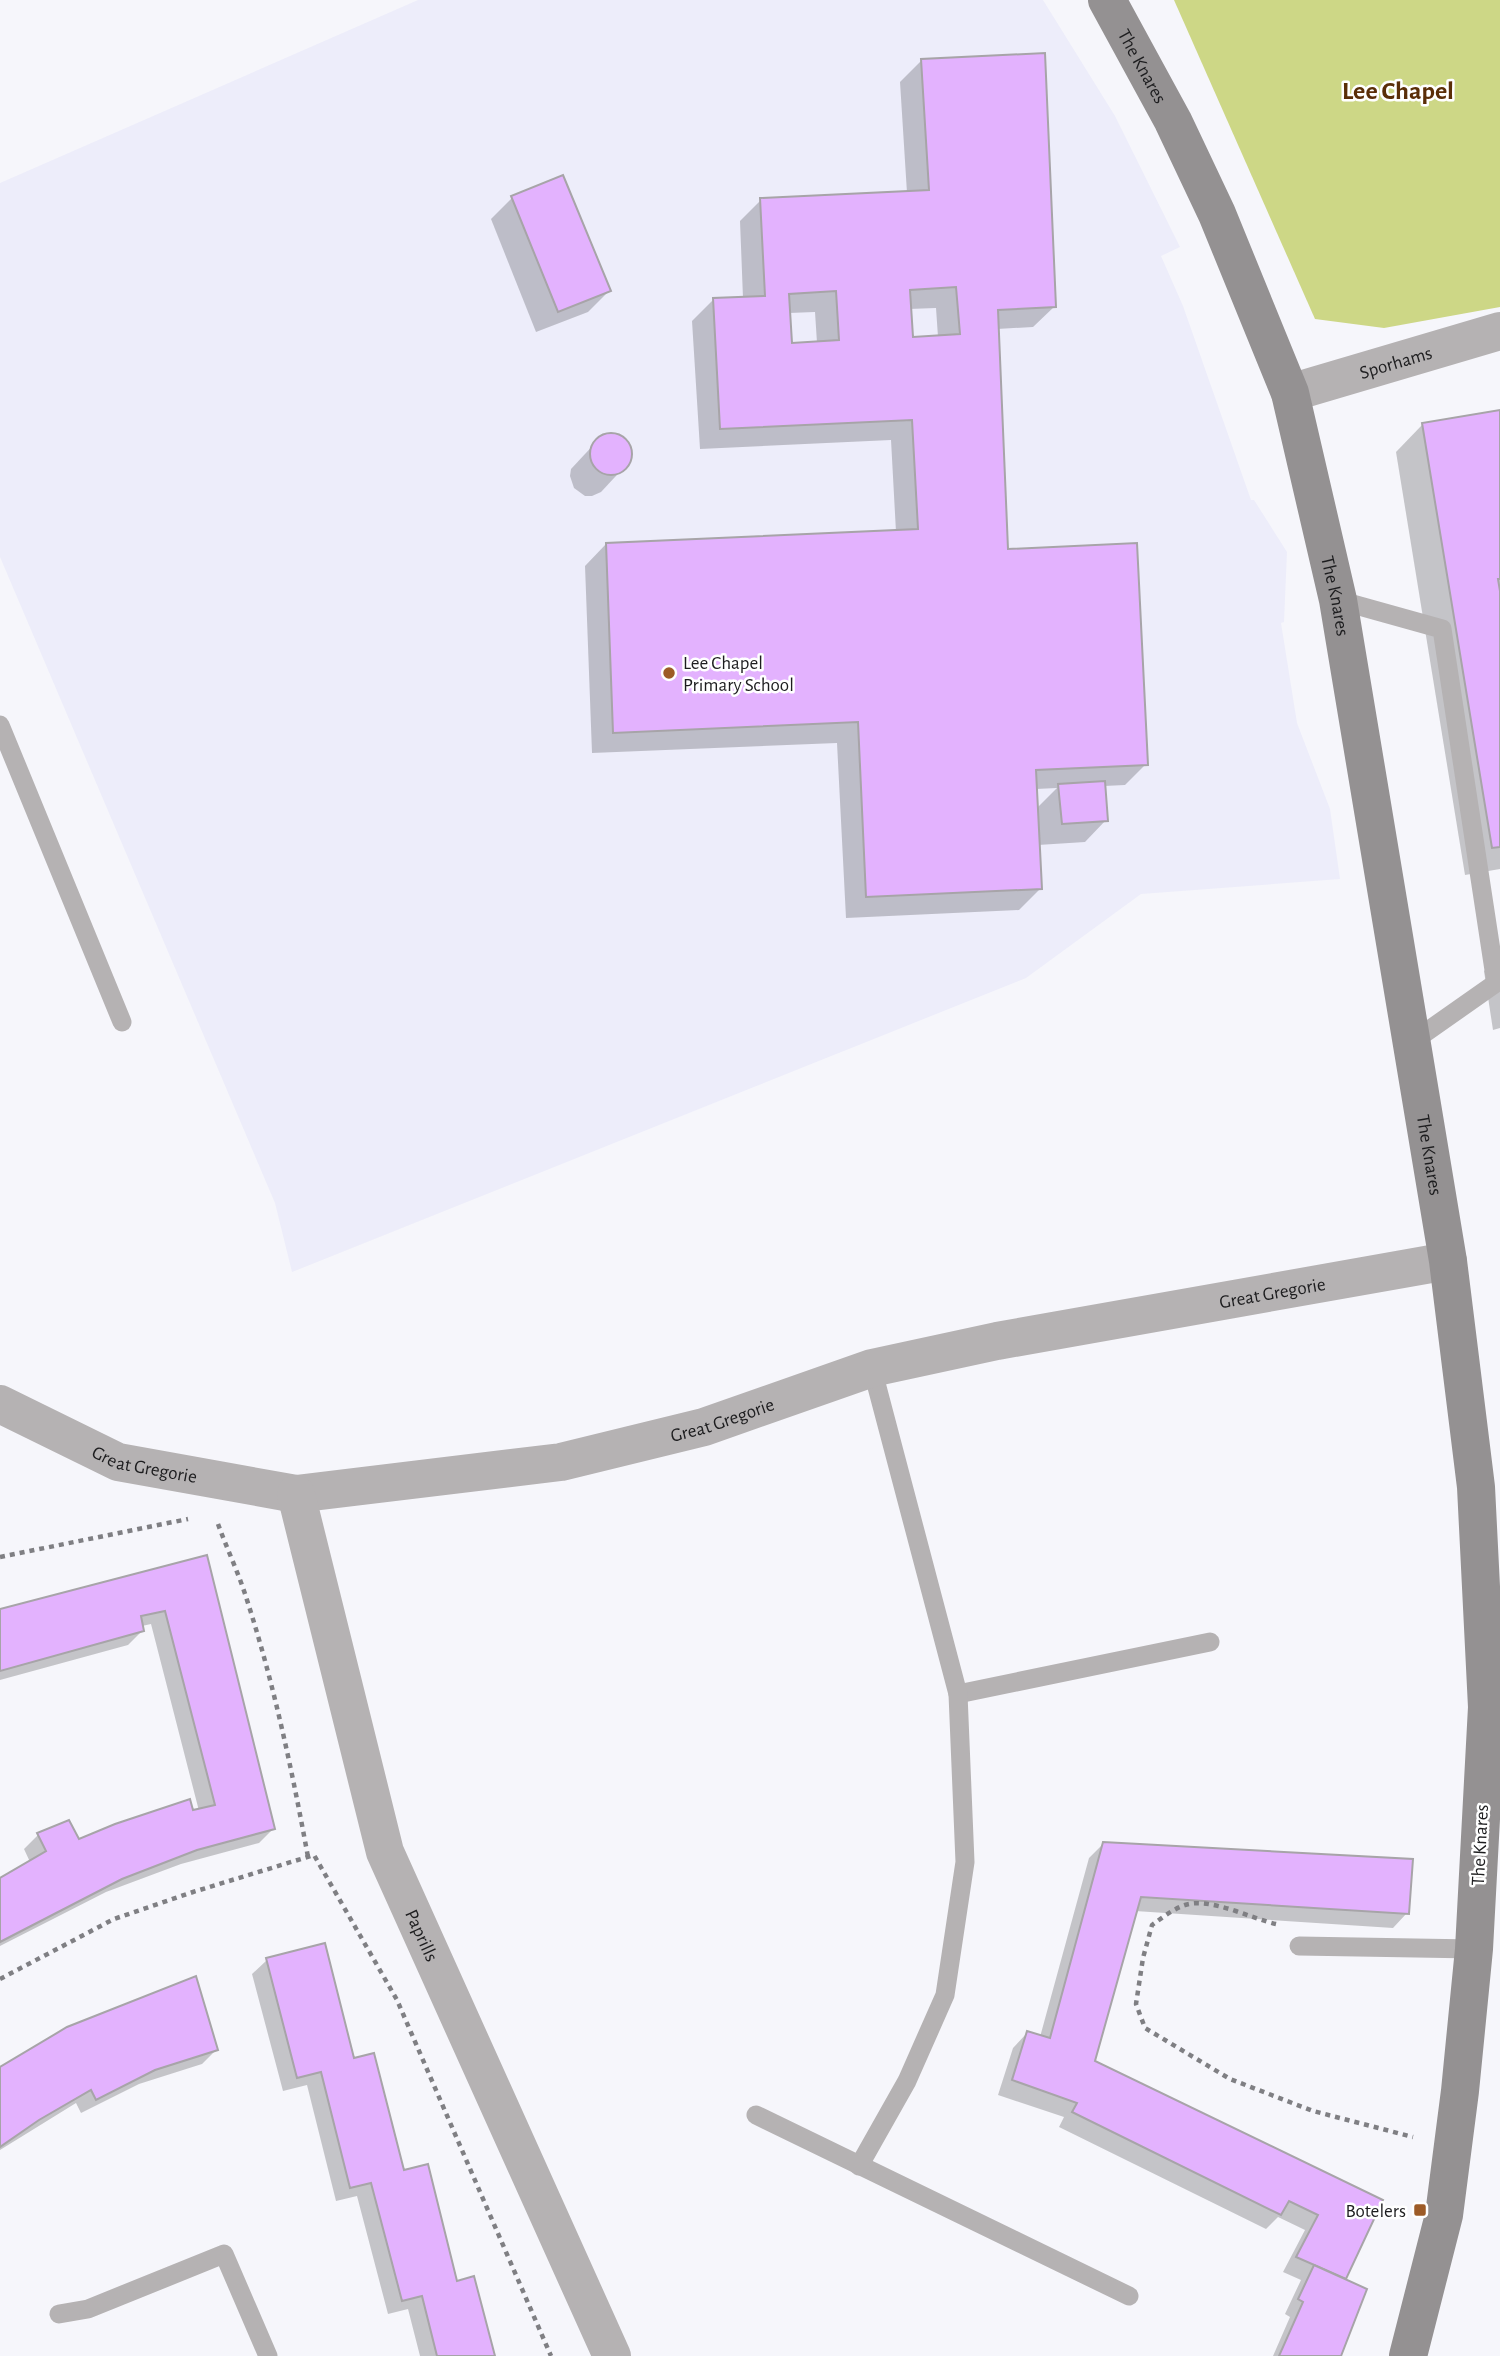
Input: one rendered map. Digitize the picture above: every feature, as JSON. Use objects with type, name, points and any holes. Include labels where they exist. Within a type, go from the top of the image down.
[{"type":"street","name":"The Knares","points":[[1107,0],[1173,121],[1217,214],[1290,393],[1338,600],[1448,1261],[1476,1488],[1487,1707],[1474,1949],[1460,2091],[1444,2215],[1408,2356]]},
{"type":"street","name":"Sporhams","points":[[1290,393],[1500,331]]},
{"type":"street","name":"Great Gregorie","points":[[0,1404],[118,1462],[296,1494],[561,1462],[704,1427],[872,1368],[997,1341],[1448,1261]]},
{"type":"street","name":"Paprills","points":[[296,1494],[385,1852],[612,2356]]},
{"type":"lane","points":[[1338,600],[1441,628],[1444,642],[1496,982],[1412,1042]]},
{"type":"lane","points":[[0,725],[122,1021]]},
{"type":"lane","points":[[859,2166],[907,2081],[945,1995],[965,1862],[958,1694],[872,1368]]},
{"type":"lane","points":[[958,1694],[1210,1642]]},
{"type":"lane","points":[[1299,1946],[1474,1949]]},
{"type":"lane","points":[[756,2115],[1129,2297]]},
{"type":"lane","points":[[59,2314],[88,2309],[224,2254],[268,2356]]},
{"type":"path","points":[[214,1514],[246,1597],[272,1684],[289,1755],[308,1857]]},
{"type":"path","points":[[0,1557],[200,1517]]},
{"type":"path","points":[[0,1979],[114,1919],[314,1855],[397,2000],[551,2356]]},
{"type":"path","points":[[1283,1925],[1194,1903],[1181,1906],[1152,1925],[1143,1958],[1136,2004],[1145,2028],[1242,2083],[1313,2111],[1421,2139]]},
{"type":"shaded area","name":"Lee Chapel Primary School","points":[[418,0],[1043,0],[1115,116],[1180,247],[1161,256],[1183,306],[1251,500],[1254,500],[1287,552],[1284,622],[1281,623],[1297,723],[1330,809],[1340,879],[1141,894],[1026,978],[292,1272],[275,1203],[0,557],[0,183]]},
{"type":"green space","points":[[1174,0],[1500,0],[1500,307],[1384,328],[1315,319]]},
{"type":"building","points":[[1045,53],[1056,307],[998,310],[1008,549],[1137,543],[1148,765],[1036,770],[1042,889],[866,897],[858,722],[613,733],[606,543],[918,529],[912,420],[720,429],[713,298],[765,296],[760,198],[929,190],[921,59]],"holes":[[[956,287],[960,334],[913,337],[910,290]],[[836,291],[839,340],[792,343],[789,294]]]},
{"type":"building","points":[[563,175],[611,291],[558,312],[511,196]]},
{"type":"building","points":[[1500,410],[1500,847],[1492,848],[1422,423]]},
{"type":"building","points":[[611,433],[626,439],[632,454],[626,469],[611,475],[596,469],[590,454],[596,439]]},
{"type":"building","points":[[1105,781],[1108,821],[1062,824],[1058,784]]},
{"type":"building","points":[[207,1555],[275,1829],[197,1850],[122,1879],[0,1942],[0,1878],[46,1851],[37,1833],[69,1820],[79,1839],[190,1799],[193,1810],[215,1805],[165,1611],[141,1616],[144,1631],[0,1671],[0,1609]]},
{"type":"building","points":[[1103,1842],[1413,1859],[1409,1914],[1141,1897],[1095,2061],[1383,2200],[1346,2279],[1296,2257],[1318,2215],[1289,2201],[1281,2215],[1072,2112],[1077,2103],[1012,2080],[1027,2031],[1050,2038]]},
{"type":"building","points":[[325,1943],[354,2058],[374,2053],[404,2170],[428,2164],[457,2281],[474,2276],[495,2356],[437,2356],[422,2296],[402,2301],[371,2183],[350,2188],[321,2072],[297,2078],[266,1958]]},
{"type":"building","points":[[196,1976],[218,2050],[155,2070],[96,2100],[91,2090],[39,2120],[0,2147],[0,2067],[67,2027]]},
{"type":"building","points":[[1314,2265],[1367,2289],[1341,2356],[1279,2356],[1303,2302],[1298,2299]]},
{"type":"place","name":"Lee Chapel Primary School","points":[[669,673]]},
{"type":"place","name":"Botelers","points":[[1420,2210]]},
{"type":"district","name":"Lee Chapel","points":[[1398,90]]}]
